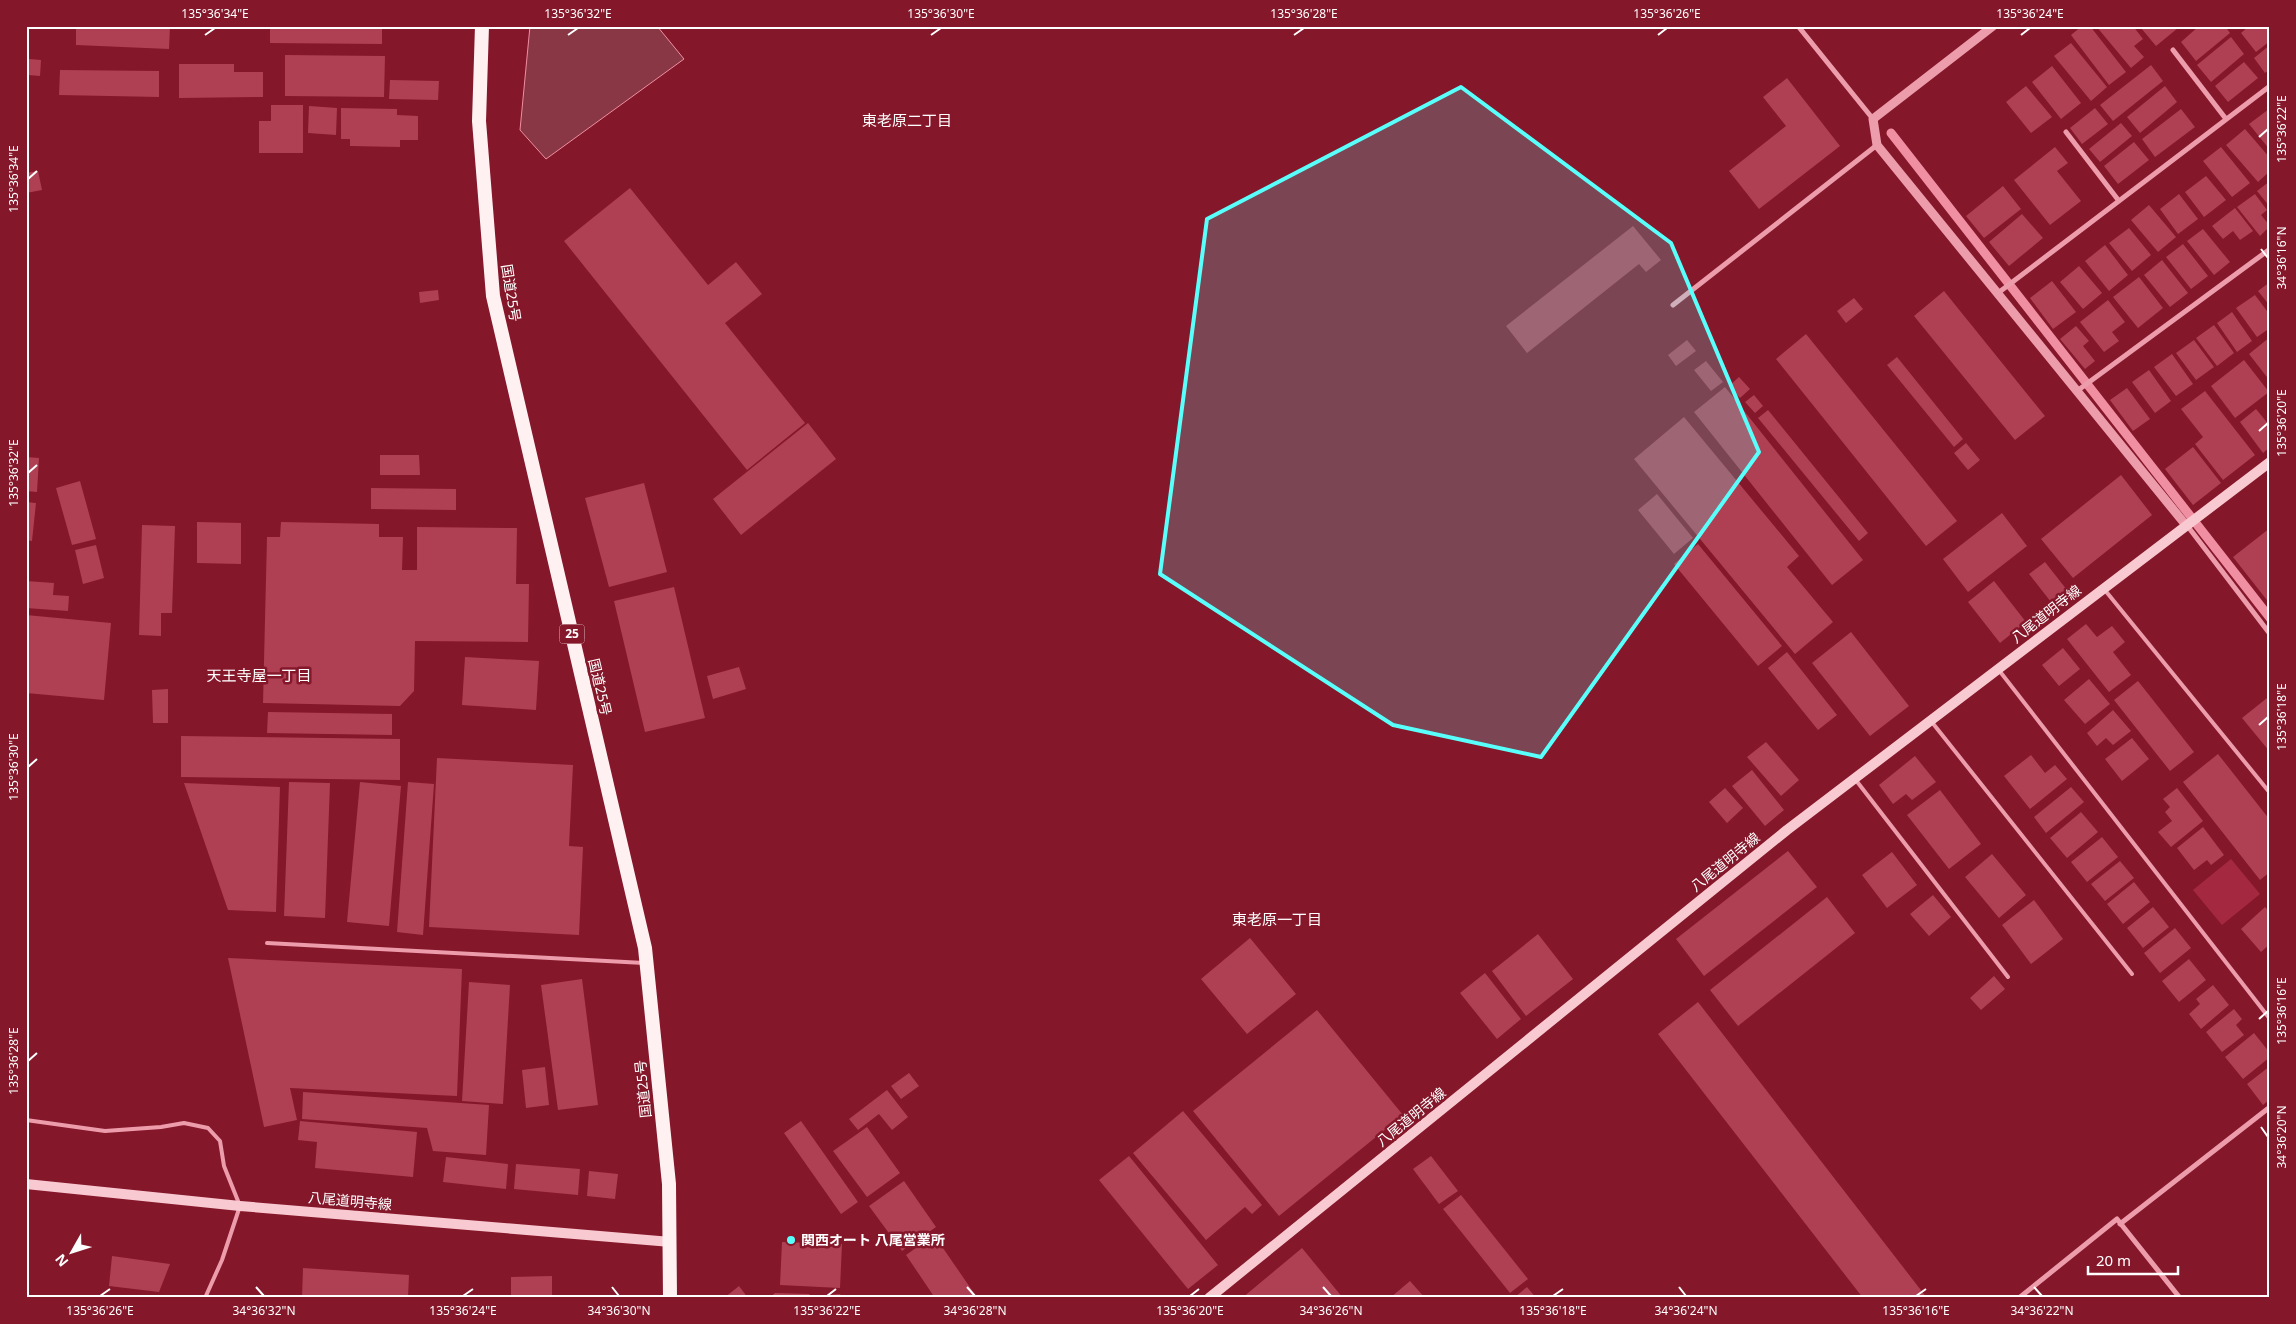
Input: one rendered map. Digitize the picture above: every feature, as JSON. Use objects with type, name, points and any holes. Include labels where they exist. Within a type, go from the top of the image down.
[{"type":"highway","name":"国道25号","points":[[482,26],[479,122],[493,296],[647,963],[669,1184],[670,1298]]},
{"type":"main road","name":"八尾道明寺線","points":[[1209,1298],[1787,830],[2103,587],[2270,462]]},
{"type":"main road","name":"八尾道明寺線","points":[[26,1184],[240,1206],[671,1242]]},
{"type":"street","points":[[1798,26],[1872,119],[1877,145],[2186,524],[2270,634]]},
{"type":"street","points":[[1872,119],[1993,26]]},
{"type":"street","points":[[2173,50],[2226,119]]},
{"type":"street","points":[[1998,293],[2270,86]]},
{"type":"street","points":[[2066,132],[2119,201]]},
{"type":"street","points":[[1673,305],[1877,145]]},
{"type":"street","points":[[2077,390],[2270,249]]},
{"type":"street","points":[[2120,1224],[2270,1107]]},
{"type":"street","points":[[2019,1298],[2117,1219],[2180,1298]]},
{"type":"lane","points":[[2103,587],[2270,793]]},
{"type":"lane","points":[[1997,668],[2270,1019]]},
{"type":"lane","points":[[1930,720],[2132,974]]},
{"type":"lane","points":[[1855,778],[2008,977]]},
{"type":"lane","points":[[267,943],[647,963]]},
{"type":"lane","points":[[26,1120],[105,1131],[161,1127],[184,1123],[208,1128],[220,1141],[224,1166],[240,1206],[222,1260],[205,1298]]},
{"type":"highlighted area","points":[[1461,87],[1671,243],[1759,452],[1541,757],[1393,725],[1160,574],[1207,219]]},
{"type":"shaded area","points":[[530,26],[657,26],[684,59],[546,159],[520,130]]},
{"type":"shaded area","points":[[2231,859],[2260,894],[2222,925],[2193,890]]},
{"type":"building","points":[[76,26],[170,26],[169,49],[76,45]]},
{"type":"building","points":[[270,26],[382,26],[382,44],[270,43]]},
{"type":"building","points":[[2082,26],[2090,26],[2126,72],[2109,85],[2071,35]]},
{"type":"building","points":[[2096,26],[2133,26],[2143,39],[2134,46],[2144,57],[2131,68]]},
{"type":"building","points":[[2143,26],[2177,26],[2178,28],[2156,46],[2141,28]]},
{"type":"building","points":[[2199,26],[2225,26],[2230,33],[2196,61],[2181,42]]},
{"type":"building","points":[[2249,26],[2270,26],[2270,41],[2256,52],[2241,33]]},
{"type":"building","points":[[2231,37],[2244,54],[2211,82],[2197,65]]},
{"type":"building","points":[[2071,43],[2107,87],[2091,101],[2054,56]]},
{"type":"building","points":[[2270,45],[2270,69],[2265,73],[2254,58]]},
{"type":"building","points":[[285,55],[385,56],[384,97],[285,96]]},
{"type":"building","points":[[29,59],[41,60],[40,76],[28,75]]},
{"type":"building","points":[[2244,62],[2258,78],[2228,102],[2215,86]]},
{"type":"building","points":[[179,64],[234,64],[234,72],[263,72],[263,97],[179,98]]},
{"type":"building","points":[[2151,65],[2163,81],[2113,121],[2100,105]]},
{"type":"building","points":[[2052,66],[2081,103],[2061,119],[2032,82]]},
{"type":"building","points":[[60,70],[159,71],[159,97],[59,95]]},
{"type":"building","points":[[1787,78],[1840,146],[1759,209],[1729,171],[1786,126],[1763,97]]},
{"type":"building","points":[[390,80],[439,81],[438,100],[389,99]]},
{"type":"building","points":[[2026,86],[2052,117],[2031,133],[2006,102]]},
{"type":"building","points":[[2165,86],[2177,102],[2140,133],[2127,117]]},
{"type":"building","points":[[271,105],[303,105],[303,153],[259,153],[259,121],[271,121]]},
{"type":"building","points":[[309,106],[337,108],[336,135],[308,133]]},
{"type":"building","points":[[341,108],[397,109],[397,115],[418,116],[418,140],[400,140],[400,147],[350,146],[350,139],[341,139]]},
{"type":"building","points":[[2095,108],[2108,124],[2082,144],[2070,128]]},
{"type":"building","points":[[2181,109],[2195,127],[2155,157],[2142,139]]},
{"type":"building","points":[[2270,110],[2270,150],[2249,124]]},
{"type":"building","points":[[2121,123],[2132,136],[2100,162],[2089,149]]},
{"type":"building","points":[[2245,129],[2270,158],[2270,171],[2258,182],[2226,145]]},
{"type":"building","points":[[2134,142],[2149,160],[2118,184],[2104,166]]},
{"type":"building","points":[[2055,147],[2068,163],[2057,171],[2081,201],[2050,225],[2014,180]]},
{"type":"building","points":[[2221,147],[2250,183],[2232,197],[2203,161]]},
{"type":"building","points":[[38,171],[42,190],[26,193],[26,173]]},
{"type":"building","points":[[2206,176],[2226,200],[2204,217],[2185,192]]},
{"type":"building","points":[[2270,181],[2270,207],[2257,191]]},
{"type":"building","points":[[2003,186],[2021,209],[1984,238],[1966,216]]},
{"type":"building","points":[[630,188],[708,285],[736,262],[762,294],[725,323],[805,423],[747,470],[564,241]]},
{"type":"building","points":[[2179,194],[2198,219],[2178,234],[2160,209]]},
{"type":"building","points":[[2255,194],[2267,210],[2261,215],[2270,226],[2260,236],[2237,207]]},
{"type":"building","points":[[2149,205],[2176,237],[2158,252],[2131,220]]},
{"type":"building","points":[[2235,208],[2253,231],[2240,240],[2233,231],[2223,239],[2212,226]]},
{"type":"building","points":[[2022,214],[2043,238],[2009,266],[1989,242]]},
{"type":"building","points":[[1633,226],[1661,260],[1646,272],[1639,264],[1527,353],[1506,326]]},
{"type":"building","points":[[2129,228],[2151,255],[2132,271],[2109,243]]},
{"type":"building","points":[[2203,229],[2230,262],[2214,275],[2187,241]]},
{"type":"building","points":[[2183,244],[2208,276],[2191,289],[2166,257]]},
{"type":"building","points":[[2105,245],[2128,275],[2109,291],[2085,261]]},
{"type":"building","points":[[2162,260],[2188,293],[2170,307],[2144,275]]},
{"type":"building","points":[[2079,266],[2102,293],[2083,309],[2060,282]]},
{"type":"building","points":[[2139,277],[2163,308],[2138,328],[2113,297]]},
{"type":"building","points":[[2052,281],[2076,312],[2053,329],[2030,298]]},
{"type":"building","points":[[2270,282],[2270,306],[2258,291]]},
{"type":"building","points":[[438,290],[439,300],[420,303],[419,292]]},
{"type":"building","points":[[1944,291],[2045,416],[2015,440],[1914,316]]},
{"type":"building","points":[[2255,295],[2270,315],[2270,328],[2257,337],[2236,308]]},
{"type":"building","points":[[1854,298],[1863,309],[1846,323],[1837,311]]},
{"type":"building","points":[[2108,300],[2125,322],[2112,332],[2119,341],[2104,352],[2080,322]]},
{"type":"building","points":[[2232,312],[2252,341],[2237,352],[2217,323]]},
{"type":"building","points":[[2214,325],[2234,353],[2217,366],[2196,338]]},
{"type":"building","points":[[2076,326],[2089,341],[2083,346],[2095,361],[2085,369],[2060,339]]},
{"type":"building","points":[[1806,334],[1957,521],[1926,546],[1776,359]]},
{"type":"building","points":[[2270,337],[2270,381],[2249,354]]},
{"type":"building","points":[[1687,340],[1696,351],[1676,366],[1668,355]]},
{"type":"building","points":[[2194,340],[2214,367],[2196,380],[2176,353]]},
{"type":"building","points":[[2172,354],[2193,384],[2176,396],[2154,367]]},
{"type":"building","points":[[1897,357],[1963,439],[1954,447],[1887,365]]},
{"type":"building","points":[[2244,360],[2269,392],[2235,418],[2211,386]]},
{"type":"building","points":[[1706,361],[1723,382],[1711,391],[1694,370]]},
{"type":"building","points":[[2149,370],[2171,401],[2155,413],[2132,382]]},
{"type":"building","points":[[1739,377],[1750,389],[1740,398],[1729,386]]},
{"type":"building","points":[[1725,387],[1863,560],[1832,585],[1694,412]]},
{"type":"building","points":[[2127,388],[2150,419],[2133,431],[2110,400]]},
{"type":"building","points":[[2205,391],[2255,455],[2223,480],[2195,444],[2203,437],[2181,409]]},
{"type":"building","points":[[1754,395],[1763,406],[1755,413],[1745,402]]},
{"type":"building","points":[[2256,409],[2270,426],[2270,447],[2263,453],[2240,422]]},
{"type":"building","points":[[1768,410],[1868,533],[1859,541],[1758,418]]},
{"type":"building","points":[[1684,417],[1799,556],[1787,567],[1833,622],[1795,654],[1634,459]]},
{"type":"building","points":[[808,423],[836,459],[741,535],[713,499]]},
{"type":"building","points":[[1966,443],[1980,460],[1968,470],[1954,453]]},
{"type":"building","points":[[2193,447],[2221,483],[2193,505],[2165,469]]},
{"type":"building","points":[[380,455],[419,455],[420,475],[380,475]]},
{"type":"building","points":[[26,457],[39,458],[37,492],[26,491]]},
{"type":"building","points":[[2121,475],[2152,515],[2073,578],[2041,539]]},
{"type":"building","points":[[80,481],[96,539],[72,545],[56,488]]},
{"type":"building","points":[[644,483],[667,572],[609,587],[585,498]]},
{"type":"building","points":[[371,488],[456,489],[456,510],[371,509]]},
{"type":"building","points":[[1657,494],[1693,538],[1674,554],[1638,510]]},
{"type":"building","points":[[26,502],[36,503],[32,541],[26,540]]},
{"type":"building","points":[[2002,513],[2027,546],[1968,592],[1943,559]]},
{"type":"building","points":[[197,522],[241,523],[241,564],[197,563]]},
{"type":"building","points":[[281,522],[379,524],[379,537],[403,537],[402,570],[417,570],[417,527],[517,528],[516,584],[529,584],[528,642],[415,641],[414,691],[400,706],[263,703],[267,537],[280,537]]},
{"type":"building","points":[[142,525],[175,526],[172,613],[161,613],[161,636],[139,635]]},
{"type":"building","points":[[2270,528],[2270,604],[2233,557]]},
{"type":"building","points":[[1698,544],[1782,646],[1758,666],[1674,564]]},
{"type":"building","points":[[96,545],[104,578],[83,584],[75,550]]},
{"type":"building","points":[[2045,562],[2067,590],[2051,602],[2029,574]]},
{"type":"building","points":[[26,581],[54,583],[53,595],[69,596],[68,611],[26,608]]},
{"type":"building","points":[[1994,581],[2026,622],[2000,643],[1968,602]]},
{"type":"building","points":[[674,587],[705,718],[645,732],[614,601]]},
{"type":"building","points":[[26,615],[111,623],[104,700],[26,693]]},
{"type":"building","points":[[2086,624],[2097,637],[2112,626],[2125,642],[2113,652],[2131,675],[2109,692],[2067,639]]},
{"type":"building","points":[[1851,632],[1909,706],[1870,736],[1812,663]]},
{"type":"building","points":[[2063,648],[2080,669],[2059,686],[2042,665]]},
{"type":"building","points":[[1787,652],[1837,715],[1818,730],[1768,668]]},
{"type":"building","points":[[465,657],[539,661],[536,710],[462,705]]},
{"type":"building","points":[[739,667],[746,689],[713,699],[707,676]]},
{"type":"building","points":[[2089,679],[2110,704],[2085,724],[2064,700]]},
{"type":"building","points":[[2138,681],[2194,752],[2170,771],[2114,700]]},
{"type":"building","points":[[168,689],[168,723],[153,723],[152,690]]},
{"type":"building","points":[[2267,698],[2270,701],[2270,752],[2242,718]]},
{"type":"building","points":[[2113,710],[2131,731],[2113,745],[2106,738],[2097,746],[2087,733]]},
{"type":"building","points":[[268,712],[392,714],[392,735],[267,733]]},
{"type":"building","points":[[181,736],[400,739],[400,780],[181,777]]},
{"type":"building","points":[[2132,738],[2149,759],[2122,781],[2105,759]]},
{"type":"building","points":[[1766,742],[1799,780],[1781,796],[1747,757]]},
{"type":"building","points":[[2218,754],[2270,820],[2270,872],[2260,880],[2183,782]]},
{"type":"building","points":[[2031,755],[2045,773],[2055,765],[2067,779],[2030,809],[2004,776]]},
{"type":"building","points":[[1915,756],[1936,782],[1912,800],[1906,794],[1893,804],[1879,785]]},
{"type":"building","points":[[437,758],[573,765],[569,846],[583,847],[579,935],[429,927]]},
{"type":"building","points":[[1752,770],[1784,810],[1765,826],[1732,786]]},
{"type":"building","points":[[289,782],[330,783],[325,918],[284,916]]},
{"type":"building","points":[[360,782],[401,786],[389,926],[347,922]]},
{"type":"building","points":[[408,782],[434,784],[423,935],[397,932]]},
{"type":"building","points":[[184,783],[280,787],[276,912],[228,910]]},
{"type":"building","points":[[2071,787],[2084,802],[2046,833],[2034,817]]},
{"type":"building","points":[[1725,788],[1743,808],[1727,823],[1709,802]]},
{"type":"building","points":[[2177,788],[2203,821],[2171,847],[2158,832],[2172,821],[2165,812],[2170,807],[2163,799]]},
{"type":"building","points":[[1940,790],[1981,844],[1949,869],[1907,815]]},
{"type":"building","points":[[2081,812],[2098,832],[2067,858],[2050,838]]},
{"type":"building","points":[[2203,827],[2224,855],[2211,865],[2207,860],[2194,870],[2177,848]]},
{"type":"building","points":[[2102,837],[2118,857],[2087,882],[2071,862]]},
{"type":"building","points":[[1788,851],[1817,887],[1704,976],[1676,939]]},
{"type":"building","points":[[1892,852],[1917,885],[1887,908],[1862,875]]},
{"type":"building","points":[[1992,854],[2026,895],[1999,918],[1965,877]]},
{"type":"building","points":[[2120,861],[2134,878],[2105,901],[2091,884]]},
{"type":"building","points":[[2134,882],[2150,902],[2123,924],[2107,904]]},
{"type":"building","points":[[1933,895],[1951,917],[1929,936],[1910,914]]},
{"type":"building","points":[[1827,897],[1855,933],[1738,1026],[1710,990]]},
{"type":"building","points":[[2034,900],[2063,939],[2031,964],[2002,925]]},
{"type":"building","points":[[2153,907],[2169,927],[2143,948],[2127,928]]},
{"type":"building","points":[[2265,907],[2270,912],[2270,944],[2261,952],[2241,929]]},
{"type":"building","points":[[2175,928],[2191,948],[2160,973],[2144,953]]},
{"type":"building","points":[[1538,934],[1573,979],[1526,1016],[1492,971]]},
{"type":"building","points":[[1250,938],[1296,994],[1247,1034],[1201,979]]},
{"type":"building","points":[[228,958],[462,969],[457,1096],[290,1088],[297,1120],[264,1127]]},
{"type":"building","points":[[2189,959],[2206,980],[2179,1002],[2162,981]]},
{"type":"building","points":[[1485,973],[1521,1019],[1497,1039],[1460,993]]},
{"type":"building","points":[[1994,976],[2005,989],[1981,1010],[1970,998]]},
{"type":"building","points":[[582,979],[598,1105],[558,1110],[541,985]]},
{"type":"building","points":[[469,982],[510,985],[503,1104],[462,1101]]},
{"type":"building","points":[[2213,985],[2229,1005],[2201,1029],[2189,1014],[2200,1004],[2196,999]]},
{"type":"building","points":[[1698,1002],[1927,1298],[1863,1298],[1658,1034]]},
{"type":"building","points":[[2234,1009],[2242,1019],[2236,1025],[2244,1035],[2222,1052],[2206,1032]]},
{"type":"building","points":[[1317,1010],[1403,1115],[1279,1216],[1193,1111]]},
{"type":"building","points":[[2254,1033],[2270,1053],[2270,1057],[2243,1079],[2225,1057]]},
{"type":"building","points":[[2270,1066],[2270,1099],[2263,1105],[2247,1084]]},
{"type":"building","points":[[545,1067],[549,1105],[526,1108],[522,1070]]},
{"type":"building","points":[[909,1073],[919,1086],[901,1099],[891,1086]]},
{"type":"building","points":[[887,1090],[908,1117],[892,1130],[879,1114],[858,1130],[849,1119]]},
{"type":"building","points":[[303,1092],[489,1105],[486,1155],[433,1151],[427,1128],[302,1119]]},
{"type":"building","points":[[1183,1111],[1262,1205],[1252,1214],[1245,1207],[1206,1240],[1133,1153]]},
{"type":"building","points":[[300,1121],[417,1132],[413,1177],[315,1168],[317,1142],[298,1140]]},
{"type":"building","points":[[801,1121],[858,1202],[841,1214],[784,1133]]},
{"type":"building","points":[[867,1127],[900,1173],[867,1197],[833,1151]]},
{"type":"building","points":[[1129,1156],[1218,1265],[1188,1289],[1099,1180]]},
{"type":"building","points":[[1431,1156],[1458,1191],[1439,1204],[1413,1169]]},
{"type":"building","points":[[446,1157],[508,1164],[506,1189],[443,1182]]},
{"type":"building","points":[[516,1164],[580,1169],[578,1195],[514,1189]]},
{"type":"building","points":[[589,1171],[618,1174],[615,1199],[587,1196]]},
{"type":"building","points":[[904,1181],[936,1227],[902,1251],[869,1206]]},
{"type":"building","points":[[1461,1195],[1528,1279],[1510,1293],[1443,1209]]},
{"type":"building","points":[[934,1235],[976,1296],[974,1298],[935,1298],[906,1255]]},
{"type":"building","points":[[782,1242],[842,1244],[840,1288],[780,1285]]},
{"type":"building","points":[[1302,1248],[1343,1298],[1242,1298]]},
{"type":"building","points":[[112,1256],[170,1264],[159,1292],[109,1286]]},
{"type":"building","points":[[303,1268],[409,1275],[408,1298],[302,1298]]},
{"type":"building","points":[[552,1276],[552,1298],[511,1298],[511,1277]]},
{"type":"building","points":[[1410,1281],[1425,1298],[1390,1298]]},
{"type":"building","points":[[739,1286],[748,1298],[724,1298]]},
{"type":"building","points":[[1527,1287],[1536,1298],[1514,1298]]},
{"type":"building","points":[[775,1293],[809,1294],[813,1298],[769,1298]]},
{"type":"building","points":[[840,1294],[843,1298],[826,1298],[829,1295]]},
{"type":"waterway","points":[[1891,133],[2270,618]]},
{"type":"place","name":"関西オート 八尾営業所","points":[[791,1240]]},
{"type":"district","name":"東老原二丁目","points":[[907,121]]},
{"type":"district","name":"天王寺屋一丁目","points":[[259,676]]},
{"type":"district","name":"東老原一丁目","points":[[1277,920]]}]
